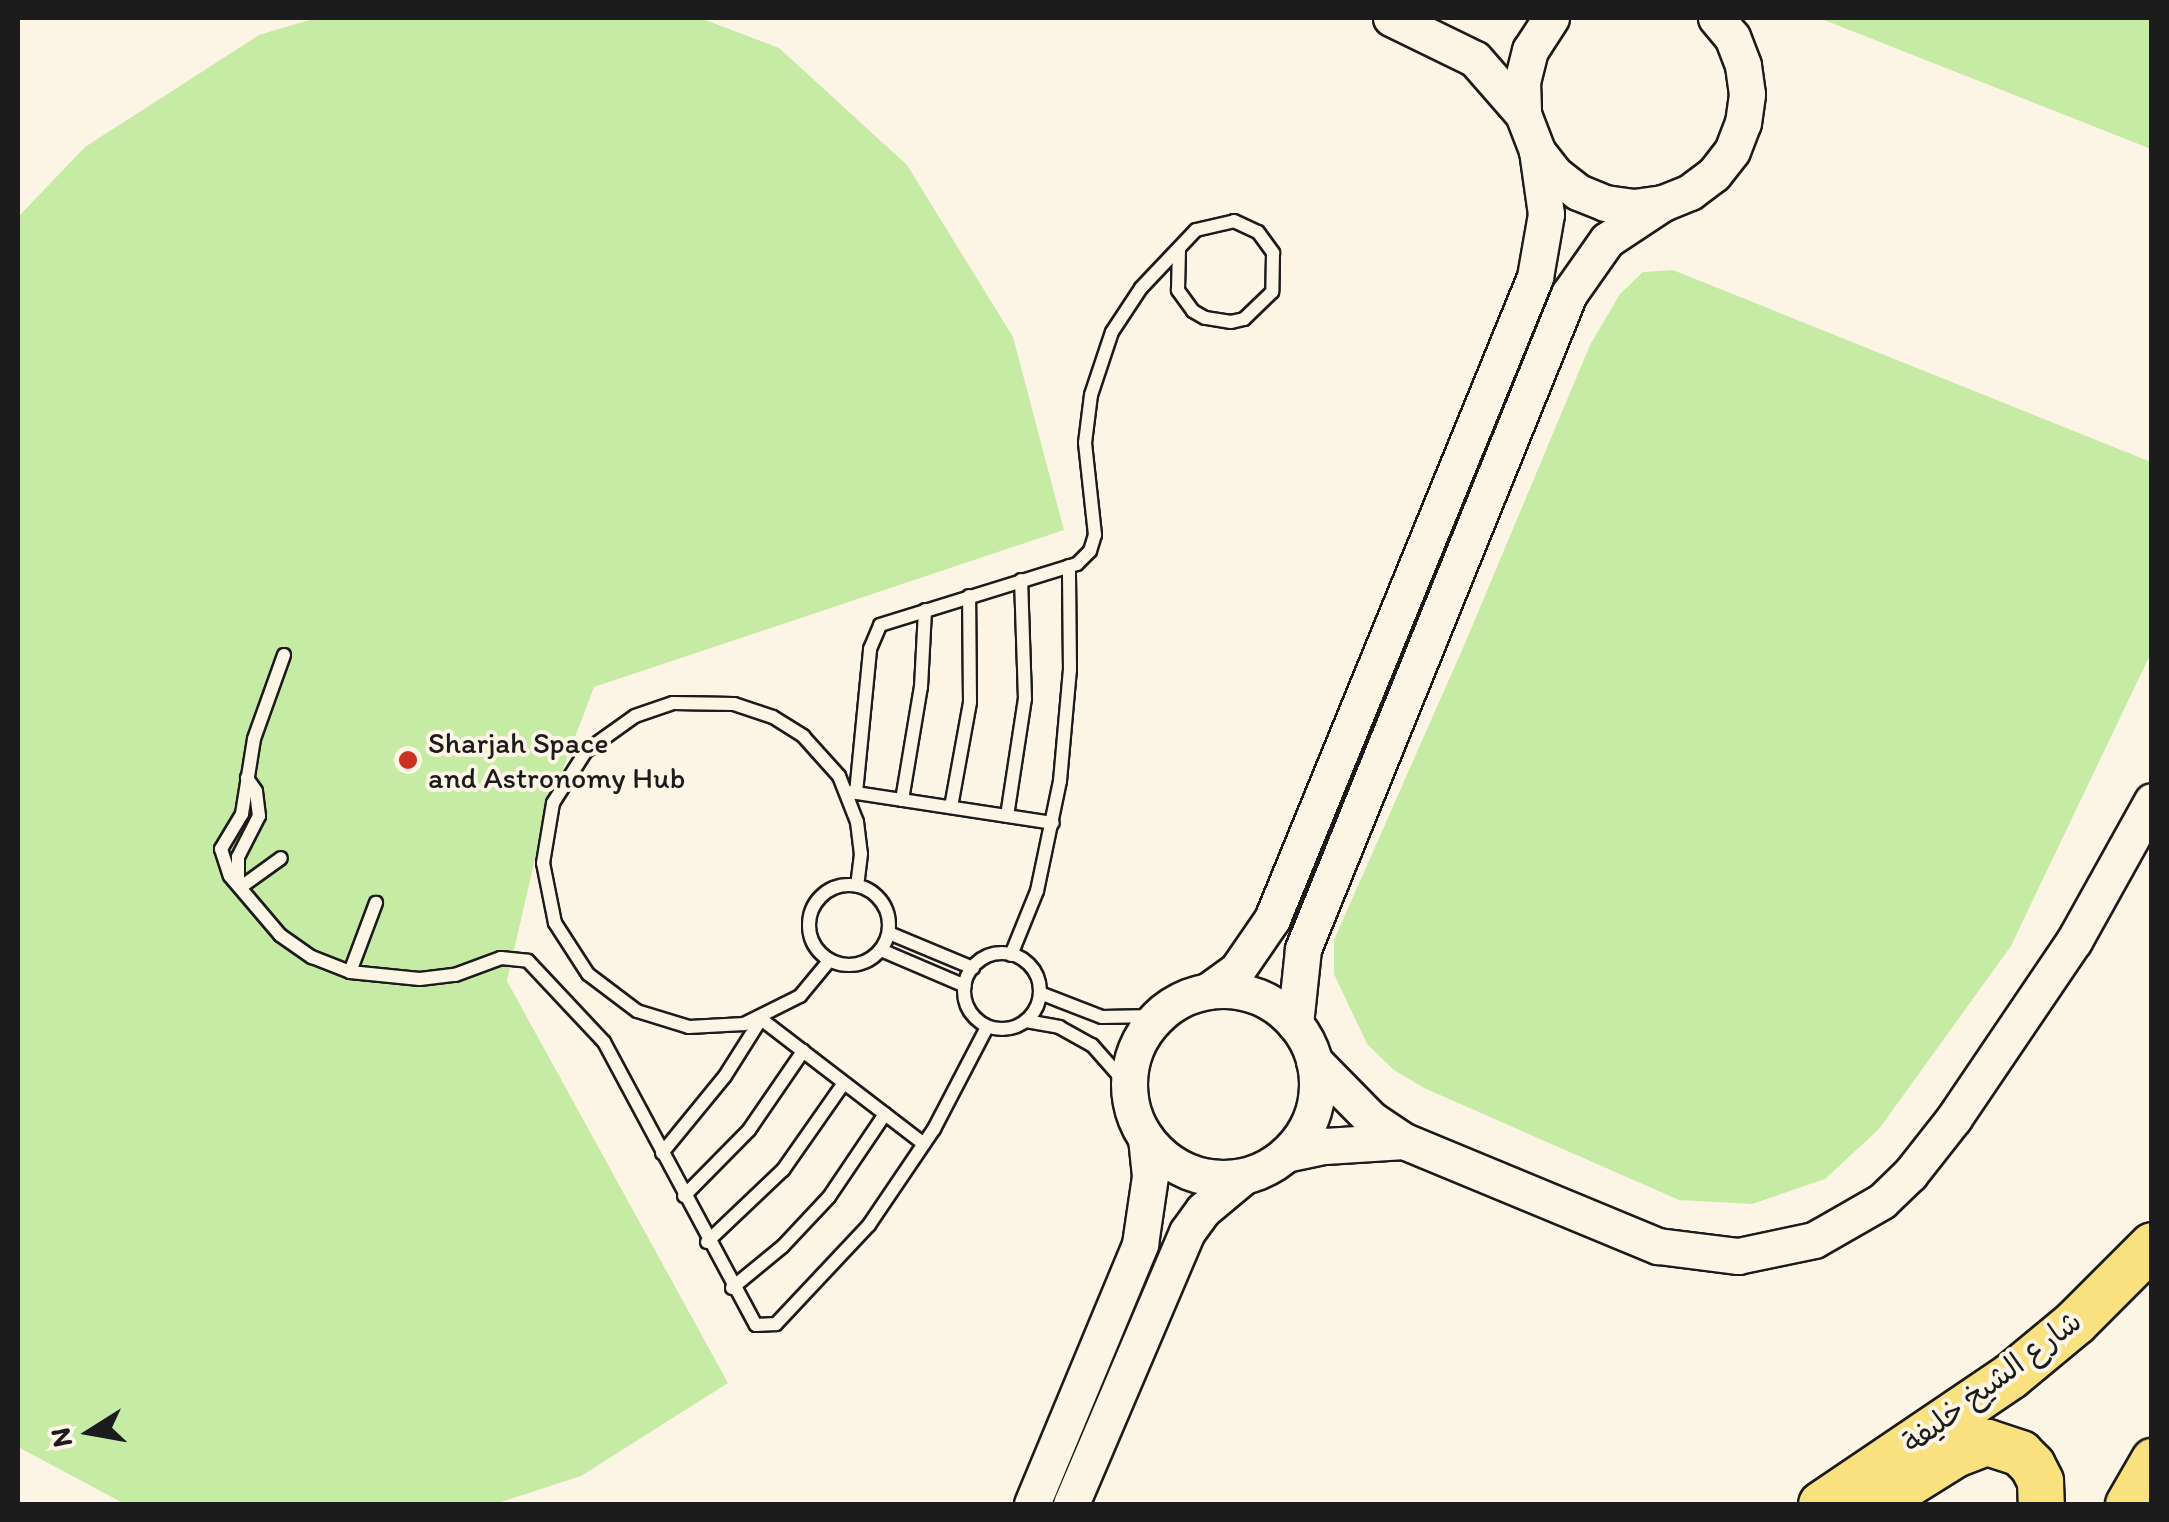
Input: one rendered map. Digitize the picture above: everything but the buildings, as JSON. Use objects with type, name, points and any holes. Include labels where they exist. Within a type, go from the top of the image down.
[{"type":"highway","name":"شارع الشيخ خليفة","points":[[1821,1504],[2010,1376],[2075,1322],[2152,1246]]},
{"type":"highway","points":[[1875,1504],[1955,1454],[1988,1442],[2020,1452],[2032,1465],[2040,1481],[2041,1504]]},
{"type":"main road","points":[[2126,1504],[2152,1459]]},
{"type":"street","points":[[1391,18],[1476,59],[1523,114]]},
{"type":"street","points":[[1032,1504],[1140,1244],[1150,1176],[1146,1138],[1129,1088],[1132,1060],[1156,1016],[1182,999],[1208,991],[1236,970],[1272,919],[1536,277],[1546,214],[1537,151],[1523,114],[1522,81],[1530,50],[1552,18]]},
{"type":"street","points":[[1295,1024],[1304,949],[1569,294],[1607,240],[1714,174],[1737,137],[1746,94],[1743,65],[1725,24]]},
{"type":"street","points":[[1537,151],[1566,183],[1605,203],[1634,207],[1663,203]]},
{"type":"street","points":[[1208,991],[1256,996],[1295,1024],[1314,1061],[1371,1118],[1404,1141],[1658,1246],[1738,1256],[1814,1240],[1882,1201],[1954,1118],[2064,956],[2152,802]]},
{"type":"street","points":[[1286,1154],[1307,1127],[1316,1095],[1314,1061]]},
{"type":"street","points":[[1146,1138],[1166,1158],[1190,1172],[1217,1178],[1244,1176]]},
{"type":"street","points":[[1071,1504],[1187,1232],[1212,1200],[1244,1176],[1286,1154],[1325,1146],[1404,1141]]},
{"type":"lane","points":[[857,886],[860,838],[852,792],[873,636],[885,621],[1085,558],[1094,543],[1085,443],[1102,356],[1140,288],[1196,230],[1208,224],[1234,221],[1246,225],[1273,253],[1272,292],[1244,319],[1231,322],[1205,318],[1194,311],[1178,290],[1179,250]]},
{"type":"lane","points":[[1011,954],[1037,892],[1053,823],[1067,722],[1069,566]]},
{"type":"lane","points":[[1007,816],[1025,699],[1021,580]]},
{"type":"lane","points":[[951,807],[970,702],[970,596]]},
{"type":"lane","points":[[902,800],[916,724],[925,610]]},
{"type":"lane","points":[[284,655],[262,710],[247,778],[256,790],[258,816],[238,857],[240,884],[280,935],[312,958],[350,972],[420,979],[455,975],[501,958],[528,961],[604,1042],[750,1321],[763,1328],[776,1324],[868,1226],[924,1144],[988,1026]]},
{"type":"lane","points":[[829,960],[800,996],[761,1019],[708,1028],[656,1020],[636,1011],[588,974],[564,941],[548,904],[544,843],[554,803],[573,767],[609,732],[654,708],[694,701],[734,704],[788,726],[817,748],[852,792],[1053,823]]},
{"type":"lane","points":[[240,884],[281,858]]},
{"type":"lane","points":[[857,886],[883,903],[888,933],[881,950],[857,965],[829,960],[810,937],[813,906],[828,891],[857,886]]},
{"type":"lane","points":[[350,972],[376,904]]},
{"type":"lane","points":[[888,933],[972,968]]},
{"type":"lane","points":[[881,950],[965,986]]},
{"type":"lane","points":[[1129,1088],[1092,1045],[1059,1027],[1026,1021],[1008,1029],[988,1026],[972,1014],[965,986],[972,968],[994,954],[1011,954],[1029,964],[1040,993],[1066,1007],[1102,1018],[1156,1016]]},
{"type":"lane","points":[[1026,1021],[1040,993]]},
{"type":"lane","points":[[761,1019],[924,1144]]},
{"type":"lane","points":[[662,1154],[725,1076],[761,1019]]},
{"type":"lane","points":[[684,1196],[748,1130],[803,1051]]},
{"type":"lane","points":[[708,1242],[783,1170],[844,1082]]},
{"type":"lane","points":[[732,1288],[783,1246],[829,1198],[885,1114]]},
{"type":"green space","points":[[316,18],[700,18],[779,48],[907,165],[1013,337],[1064,530],[594,687],[544,819],[507,981],[728,1383],[581,1476],[495,1504],[125,1504],[18,1447],[18,217],[85,147],[259,35]]},
{"type":"green space","points":[[1819,18],[2151,18],[2151,149]]},
{"type":"green space","points":[[1673,270],[2151,462],[2151,653],[2011,946],[1879,1129],[1825,1179],[1752,1204],[1679,1200],[1424,1088],[1394,1070],[1367,1044],[1334,974],[1334,940],[1466,641],[1590,345],[1620,294],[1643,272]]},
{"type":"place","name":"Sharjah Space and Astronomy Hub","points":[[408,760]]}]
